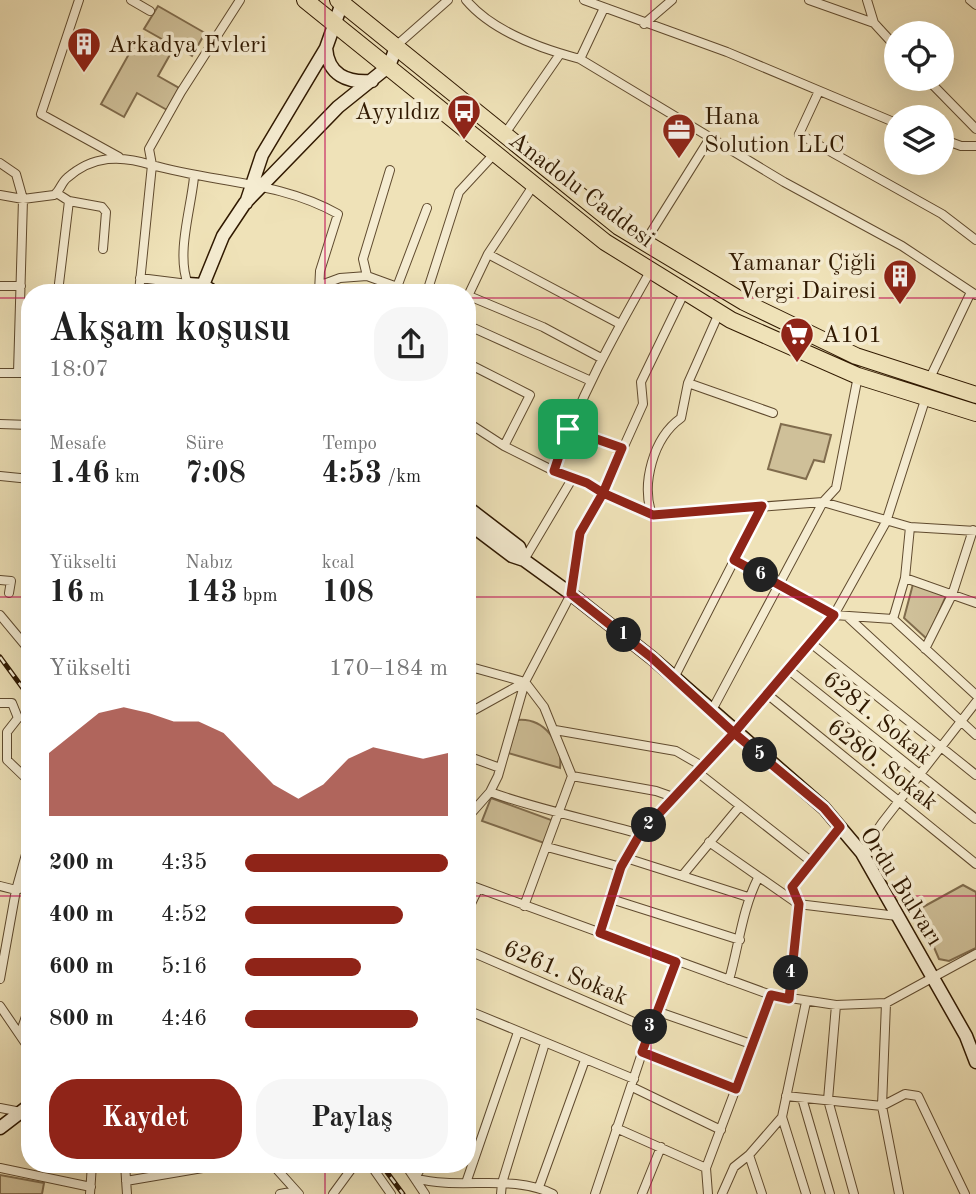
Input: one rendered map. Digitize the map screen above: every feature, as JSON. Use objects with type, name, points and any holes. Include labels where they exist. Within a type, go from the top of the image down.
[{"type":"highway","name":"Anadolu Caddesi","points":[[305,0],[535,182],[606,242],[719,313],[858,376],[976,413]]},
{"type":"highway","name":"Anadolu Caddesi","points":[[346,2],[504,135],[619,227],[744,302],[856,356],[976,396]]},
{"type":"main road","points":[[246,203],[249,185],[262,155],[326,48],[334,23],[346,2]]},
{"type":"main road","points":[[210,284],[223,236],[246,203],[338,107],[389,66],[397,45]]},
{"type":"main road","points":[[326,48],[330,67],[339,76],[358,82],[372,80]]},
{"type":"main road","name":"Ordu Bulvarı","points":[[476,514],[519,547],[524,560]]},
{"type":"main road","name":"Ordu Bulvarı","points":[[476,529],[571,594],[674,678],[734,733],[824,808],[862,853],[966,1035],[976,1062]]},
{"type":"main road","name":"Ordu Bulvarı","points":[[966,1035],[976,1045]]},
{"type":"main road","points":[[0,1128],[21,1111]]},
{"type":"street","points":[[79,0],[41,114],[119,157],[194,177],[264,187],[311,199],[338,214],[320,271],[320,284]]},
{"type":"street","points":[[131,0],[146,6]]},
{"type":"street","points":[[140,284],[152,164],[149,149],[240,0]]},
{"type":"street","points":[[397,45],[448,0]]},
{"type":"street","points":[[466,0],[476,12],[494,23],[560,54],[580,59],[710,138],[902,246],[973,293],[929,380]]},
{"type":"street","points":[[584,0],[727,52],[818,93],[884,118]]},
{"type":"street","points":[[644,24],[672,0]]},
{"type":"street","points":[[809,0],[874,23]]},
{"type":"street","points":[[867,0],[874,23],[884,34]]},
{"type":"street","points":[[970,0],[976,5]]},
{"type":"street","points":[[580,59],[604,8]]},
{"type":"street","points":[[504,135],[560,54]]},
{"type":"street","points":[[939,91],[976,129]]},
{"type":"street","points":[[818,93],[799,134],[942,214],[976,240]]},
{"type":"street","points":[[645,243],[710,138]]},
{"type":"street","points":[[954,143],[976,146]]},
{"type":"street","points":[[430,284],[459,192],[496,152]]},
{"type":"street","points":[[58,194],[69,176],[94,162],[119,157]]},
{"type":"street","points":[[0,163],[16,174],[23,199],[21,284]]},
{"type":"street","points":[[366,276],[363,260],[390,170]]},
{"type":"street","points":[[184,284],[184,247],[194,177]]},
{"type":"street","points":[[474,284],[488,254],[535,182]]},
{"type":"street","points":[[0,195],[23,199],[58,194],[69,201],[102,207],[106,212],[103,249]]},
{"type":"street","points":[[59,284],[69,201]]},
{"type":"street","points":[[393,284],[427,208]]},
{"type":"street","points":[[488,254],[620,324]]},
{"type":"street","points":[[554,471],[568,429],[601,358],[651,270]]},
{"type":"street","points":[[329,284],[340,278],[366,276],[383,284]]},
{"type":"street","points":[[140,278],[166,284]]},
{"type":"street","points":[[0,286],[21,286],[18,373],[0,373]]},
{"type":"street","points":[[476,808],[490,792],[500,768],[525,682],[571,594],[580,533],[603,493],[643,404],[641,382],[685,291]]},
{"type":"street","points":[[476,300],[543,327],[601,358]]},
{"type":"street","points":[[653,515],[645,496],[649,471],[668,427],[681,418],[688,383],[719,313]]},
{"type":"street","points":[[476,329],[591,381]]},
{"type":"street","points":[[476,368],[530,395],[504,446]]},
{"type":"street","points":[[711,712],[823,502],[836,488],[858,376]]},
{"type":"street","points":[[688,383],[773,413]]},
{"type":"street","points":[[600,933],[624,862],[640,834],[734,733],[834,615],[886,522],[926,397]]},
{"type":"street","points":[[0,424],[21,425]]},
{"type":"street","points":[[476,428],[504,446],[554,471],[653,515],[823,502],[910,527],[975,530],[952,595],[925,649]]},
{"type":"street","points":[[568,429],[622,448]]},
{"type":"street","points":[[0,476],[21,478]]},
{"type":"street","points":[[524,560],[572,479]]},
{"type":"street","points":[[674,678],[762,506]]},
{"type":"street","points":[[893,620],[905,578],[910,527]]},
{"type":"street","points":[[734,560],[834,615],[893,620],[976,695]]},
{"type":"street","points":[[905,578],[976,603]]},
{"type":"street","points":[[0,580],[11,581],[9,593]]},
{"type":"street","points":[[0,615],[21,640]]},
{"type":"street","points":[[849,618],[976,735]]},
{"type":"street","points":[[812,644],[976,775]]},
{"type":"street","points":[[476,668],[525,682],[544,707],[572,776],[524,906]]},
{"type":"street","name":"6281. Sokak","points":[[789,670],[976,819]]},
{"type":"street","points":[[476,707],[525,682]]},
{"type":"street","name":"6280. Sokak","points":[[767,694],[976,864]]},
{"type":"street","points":[[862,853],[976,702]]},
{"type":"street","points":[[0,703],[12,703],[18,718],[8,732],[7,760],[21,773]]},
{"type":"street","points":[[555,730],[676,751],[740,806],[813,862]]},
{"type":"street","points":[[476,759],[500,768]]},
{"type":"street","points":[[572,776],[656,791],[673,797]]},
{"type":"street","points":[[490,792],[540,811],[561,811],[640,834]]},
{"type":"street","points":[[682,876],[740,806]]},
{"type":"street","points":[[789,999],[798,904],[792,887],[840,827]]},
{"type":"street","points":[[709,842],[798,904],[897,916]]},
{"type":"street","points":[[547,847],[682,876],[748,897]]},
{"type":"street","points":[[0,979],[21,872]]},
{"type":"street","points":[[730,980],[748,897],[758,878]]},
{"type":"street","points":[[0,886],[21,889]]},
{"type":"street","points":[[476,893],[478,889],[771,995],[806,1002],[836,1005],[886,1003],[932,975],[976,954]]},
{"type":"street","points":[[611,898],[740,940]]},
{"type":"street","name":"6261. Sokak","points":[[476,954],[650,1029]]},
{"type":"street","points":[[594,1194],[656,1011],[676,962]]},
{"type":"street","points":[[708,1194],[706,1168],[771,995]]},
{"type":"street","points":[[806,1002],[782,1117],[806,1194]]},
{"type":"street","points":[[886,1003],[882,1106],[899,1194]]},
{"type":"street","points":[[836,1005],[828,1100],[854,1194]]},
{"type":"street","points":[[0,1006],[20,1034]]},
{"type":"street","points":[[656,1011],[754,1045]]},
{"type":"street","points":[[476,1014],[585,1060],[721,1129]]},
{"type":"street","points":[[476,1153],[517,1032]]},
{"type":"street","points":[[501,1194],[502,1183],[545,1043]]},
{"type":"street","points":[[642,1052],[736,1089]]},
{"type":"street","points":[[539,1187],[585,1060]]},
{"type":"street","points":[[786,1096],[882,1106],[905,1094],[918,1096],[965,1194]]},
{"type":"street","points":[[802,1098],[830,1194]]},
{"type":"street","points":[[0,1108],[21,1108]]},
{"type":"street","points":[[722,1194],[734,1167],[749,1155],[782,1117]]},
{"type":"street","points":[[616,1128],[706,1168]]},
{"type":"street","points":[[642,1194],[661,1147]]},
{"type":"street","points":[[749,1155],[762,1194]]},
{"type":"street","points":[[0,1168],[90,1190]]},
{"type":"street","points":[[125,1173],[127,1194]]},
{"type":"street","points":[[125,1181],[173,1173]]},
{"type":"street","points":[[280,1173],[297,1193]]},
{"type":"street","points":[[333,1194],[348,1173]]},
{"type":"street","points":[[376,1173],[391,1194]]},
{"type":"street","points":[[411,1173],[425,1194]]},
{"type":"street","points":[[415,1178],[418,1173]]},
{"type":"street","points":[[466,1183],[469,1173]]},
{"type":"street","points":[[415,1178],[436,1184],[502,1183],[539,1187],[553,1194]]},
{"type":"street","points":[[280,1194],[297,1193]]},
{"type":"shaded area","points":[[158,6],[205,33],[192,56],[144,29]]},
{"type":"shaded area","points":[[139,36],[171,53],[158,76],[179,88],[167,110],[137,93],[124,117],[101,104]]},
{"type":"shaded area","points":[[781,424],[831,435],[824,462],[814,460],[806,479],[768,469]]},
{"type":"shaded area","points":[[913,584],[946,596],[927,639],[904,618]]},
{"type":"shaded area","points":[[518,720],[536,723],[550,734],[558,750],[560,768],[508,753]]},
{"type":"shaded area","points":[[491,798],[554,821],[547,844],[482,821]]},
{"type":"shaded area","points":[[963,885],[976,892],[976,948],[949,961],[939,959],[921,917],[923,907]]},
{"type":"shaded area","points":[[0,1175],[44,1183],[42,1194],[0,1194]]},
{"type":"railway","points":[[0,657],[21,686]]},
{"type":"railway","points":[[388,1173],[403,1194]]},
{"type":"place","name":"Arkadya Evleri","points":[[84,74]]},
{"type":"place","name":"Ayyıldız","points":[[464,141]]},
{"type":"place","name":"Hana Solution LLC","points":[[679,160]]},
{"type":"place","name":"Yamanar Çiğli Vergi Dairesi","points":[[900,306]]},
{"type":"place","name":"A101","points":[[797,364]]},
{"type":"route","points":[[568,429],[554,471],[587,483],[603,493],[580,533],[571,594],[652,658],[734,733],[640,834],[621,867],[600,933],[676,962],[642,1052],[736,1089],[771,995],[789,999],[799,904],[792,887],[840,827],[824,808],[734,733],[828,626],[834,615],[734,560],[762,506],[653,515],[603,493],[622,448],[568,429]]}]
